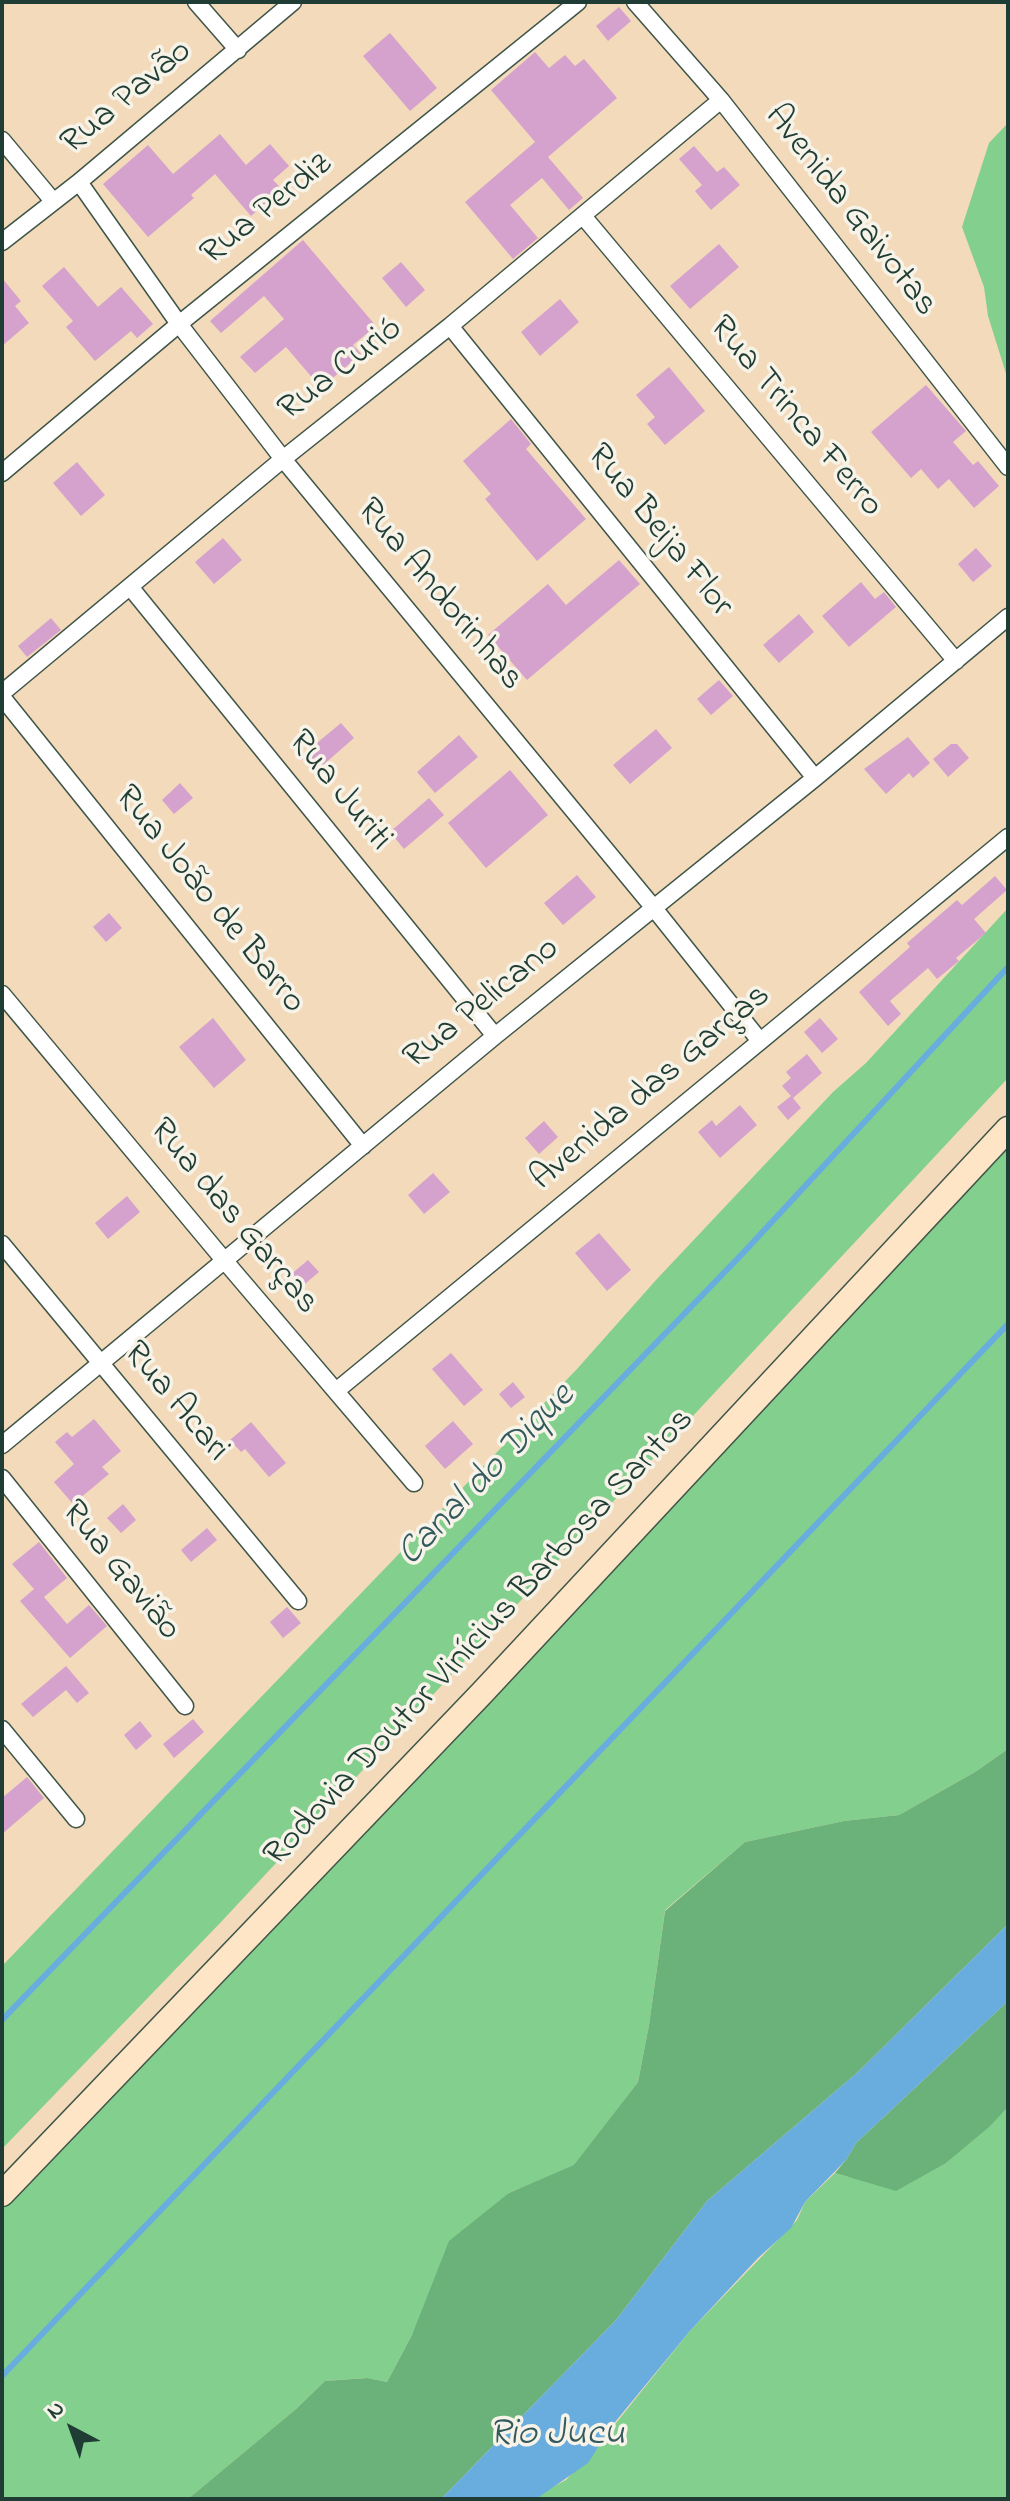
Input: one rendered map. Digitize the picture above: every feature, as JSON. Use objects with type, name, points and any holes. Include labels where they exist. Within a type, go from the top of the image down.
[{"type":"main road","name":"Rodovia Doutor Vinícius Barbosa Santos","points":[[2,2194],[482,1693],[1008,1129]]},
{"type":"street","points":[[196,2],[238,50]]},
{"type":"street","name":"Rua Pavão","points":[[2,242],[79,182],[293,2]]},
{"type":"street","name":"Rua Perdiz","points":[[2,473],[179,324],[578,2]]},
{"type":"street","name":"Avenida Gaivotas","points":[[635,2],[721,100],[1008,467]]},
{"type":"street","name":"Rua Curió","points":[[2,695],[283,459],[450,326],[721,100]]},
{"type":"street","points":[[2,140],[53,201]]},
{"type":"street","name":"Rua Andorinhas","points":[[79,182],[179,324],[283,459],[760,1041]]},
{"type":"street","name":"Rua Trinca Ferro","points":[[583,216],[956,661]]},
{"type":"street","name":"Rua Beija Flor","points":[[450,326],[815,778]]},
{"type":"street","name":"Rua Juriti","points":[[131,588],[495,1036]]},
{"type":"street","name":"Rua Pelicano","points":[[2,1445],[495,1036],[815,778],[1008,617]]},
{"type":"street","name":"Rua João de Barro","points":[[2,695],[363,1146]]},
{"type":"street","name":"Avenida das Garças","points":[[336,1391],[1008,837]]},
{"type":"street","name":"Rua das Garças","points":[[2,994],[414,1483]]},
{"type":"street","name":"Rua Acari","points":[[2,1244],[298,1601]]},
{"type":"street","name":"Rua Gavião","points":[[2,1478],[185,1706]]},
{"type":"street","points":[[2,1729],[76,1819]]},
{"type":"green space","points":[[1008,123],[1008,380],[988,316],[984,287],[962,227],[989,143]]},
{"type":"green space","points":[[1008,908],[1008,1078],[222,1921],[2,2149],[2,1966],[577,1369],[656,1280],[833,1092],[866,1063]]},
{"type":"green space","points":[[1008,1127],[1008,1749],[975,1772],[899,1815],[844,1821],[745,1842],[665,1910],[638,2082],[574,2166],[509,2193],[412,2335],[387,2382],[366,2378],[325,2381],[188,2499],[2,2499],[2,2198]]},
{"type":"green space","points":[[1008,1749],[1008,1924],[858,2072],[707,2201],[616,2320],[441,2499],[188,2499],[325,2381],[367,2378],[387,2382],[412,2335],[449,2241],[509,2193],[574,2165],[638,2082],[665,1911],[745,1842],[844,1821],[899,1815],[975,1772]]},
{"type":"green space","points":[[1008,2001],[1008,2107],[989,2127],[946,2163],[896,2191],[835,2173],[856,2143]]},
{"type":"green space","points":[[1008,2107],[1008,2499],[536,2499],[566,2480],[600,2443],[689,2332],[797,2220],[805,2202],[835,2173],[848,2177],[946,2163]]},
{"type":"water","name":"Rio Jucu","points":[[1008,1924],[1008,2001],[856,2143],[846,2160],[805,2202],[791,2228],[758,2258],[689,2332],[611,2427],[588,2463],[536,2499],[441,2499],[616,2320],[707,2201],[858,2072]]},
{"type":"building","points":[[619,7],[631,21],[608,41],[596,26]]},
{"type":"building","points":[[390,33],[437,88],[410,111],[363,56]]},
{"type":"building","points":[[535,52],[549,68],[565,55],[575,66],[584,59],[617,98],[548,157],[583,198],[569,210],[542,178],[510,205],[538,238],[513,259],[465,202],[535,142],[491,90]]},
{"type":"building","points":[[220,134],[246,165],[270,144],[289,166],[273,180],[282,189],[251,216],[215,174],[191,195],[194,198],[148,237],[103,184],[148,145],[173,174]]},
{"type":"building","points":[[694,146],[717,172],[724,167],[740,185],[711,210],[695,191],[702,185],[679,159]]},
{"type":"building","points":[[303,240],[376,326],[353,345],[361,354],[321,388],[286,347],[255,373],[240,357],[284,319],[264,296],[221,333],[210,321]]},
{"type":"building","points":[[719,244],[739,267],[690,309],[670,286]]},
{"type":"building","points":[[401,262],[425,290],[406,307],[382,278]]},
{"type":"building","points":[[64,267],[98,307],[121,287],[153,324],[137,338],[131,331],[95,361],[66,327],[73,321],[42,286]]},
{"type":"building","points":[[2,278],[21,301],[15,306],[29,323],[2,346]]},
{"type":"building","points":[[560,299],[579,322],[540,356],[521,332]]},
{"type":"building","points":[[669,367],[705,411],[665,445],[647,424],[655,417],[636,395]]},
{"type":"building","points":[[926,385],[966,431],[953,442],[973,465],[978,461],[999,486],[974,508],[949,479],[938,489],[921,469],[911,478],[871,432]]},
{"type":"building","points":[[511,419],[531,444],[526,449],[586,519],[537,561],[485,499],[491,494],[463,461]]},
{"type":"building","points":[[77,462],[105,495],[81,516],[53,483]]},
{"type":"building","points":[[223,538],[242,560],[214,584],[195,562]]},
{"type":"building","points":[[976,548],[992,566],[973,582],[958,564]]},
{"type":"building","points":[[619,560],[640,584],[527,680],[488,635],[548,584],[566,605]]},
{"type":"building","points":[[861,582],[875,599],[884,592],[896,607],[849,647],[822,616]]},
{"type":"building","points":[[799,614],[814,632],[779,663],[763,645]]},
{"type":"building","points":[[51,618],[61,630],[27,657],[18,646]]},
{"type":"building","points":[[719,680],[733,696],[711,715],[697,699]]},
{"type":"building","points":[[341,723],[354,738],[314,773],[300,757]]},
{"type":"building","points":[[656,729],[672,748],[630,784],[613,765]]},
{"type":"building","points":[[459,735],[478,757],[435,793],[417,772]]},
{"type":"building","points":[[908,737],[930,763],[913,778],[909,773],[886,794],[864,769]]},
{"type":"building","points":[[951,744],[957,744],[969,758],[948,777],[933,759]]},
{"type":"building","points":[[510,770],[548,815],[486,868],[448,823]]},
{"type":"building","points":[[180,783],[193,798],[174,814],[162,800]]},
{"type":"building","points":[[429,798],[444,815],[404,849],[390,832]]},
{"type":"building","points":[[577,875],[596,897],[563,925],[544,903]]},
{"type":"building","points":[[995,876],[1007,890],[974,919],[986,933],[937,979],[928,968],[890,1001],[901,1014],[888,1026],[859,992],[910,947],[907,943],[957,900],[962,905]]},
{"type":"building","points":[[109,913],[122,928],[106,942],[93,927]]},
{"type":"building","points":[[213,1018],[246,1060],[214,1088],[179,1047]]},
{"type":"building","points":[[820,1018],[838,1039],[822,1053],[804,1032]]},
{"type":"building","points":[[807,1054],[822,1073],[793,1098],[801,1108],[788,1120],[777,1107],[791,1096],[782,1086],[791,1078],[786,1072]]},
{"type":"building","points":[[740,1105],[757,1125],[720,1158],[698,1132],[712,1120],[716,1126]]},
{"type":"building","points":[[544,1121],[558,1137],[539,1154],[525,1138]]},
{"type":"building","points":[[433,1173],[450,1192],[424,1214],[408,1195]]},
{"type":"building","points":[[127,1196],[140,1212],[108,1239],[95,1223]]},
{"type":"building","points":[[599,1233],[631,1270],[607,1291],[575,1253]]},
{"type":"building","points":[[308,1260],[319,1272],[294,1293],[283,1281]]},
{"type":"building","points":[[451,1353],[483,1390],[464,1406],[432,1369]]},
{"type":"building","points":[[513,1382],[525,1397],[511,1408],[499,1394]]},
{"type":"building","points":[[94,1419],[121,1451],[102,1467],[109,1474],[73,1504],[54,1482],[74,1464],[55,1442],[67,1432],[72,1437]]},
{"type":"building","points":[[453,1421],[473,1444],[445,1469],[425,1446]]},
{"type":"building","points":[[251,1422],[286,1463],[269,1477],[245,1449],[241,1452],[230,1440]]},
{"type":"building","points":[[123,1504],[136,1520],[121,1533],[107,1518]]},
{"type":"building","points":[[207,1528],[217,1540],[191,1562],[181,1550]]},
{"type":"building","points":[[39,1542],[67,1578],[44,1597],[67,1624],[89,1605],[107,1626],[70,1658],[20,1601],[34,1589],[12,1564]]},
{"type":"building","points":[[287,1607],[301,1623],[283,1638],[270,1622]]},
{"type":"building","points":[[66,1666],[89,1693],[77,1703],[66,1690],[33,1717],[21,1704]]},
{"type":"building","points":[[193,1719],[204,1732],[174,1758],[163,1744]]},
{"type":"building","points":[[140,1721],[152,1736],[136,1750],[124,1735]]},
{"type":"building","points":[[27,1777],[44,1798],[2,1834],[2,1798]]},
{"type":"waterway","name":"Canal do Dique","points":[[2,2020],[744,1252],[1008,967]]},
{"type":"waterway","points":[[2,2376],[1008,1324]]}]
